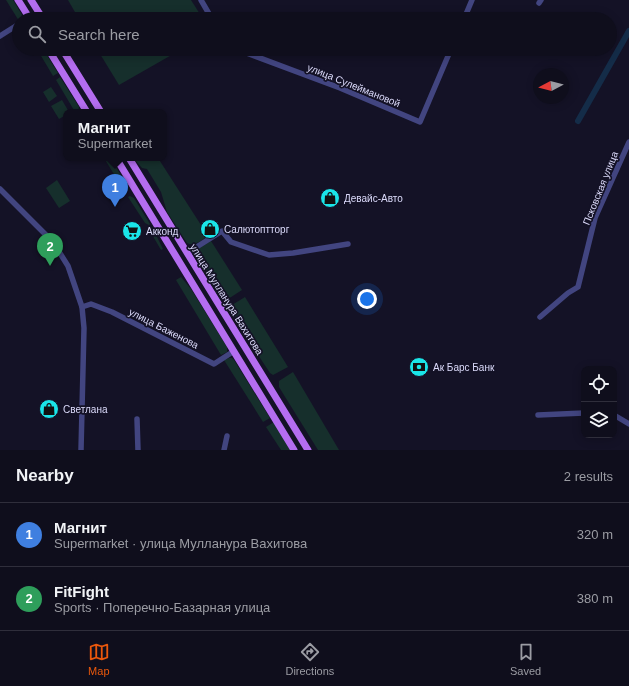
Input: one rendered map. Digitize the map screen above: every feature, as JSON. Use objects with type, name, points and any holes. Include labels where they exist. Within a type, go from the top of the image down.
[{"type":"main road","points":[[18,0],[25,12]]},
{"type":"main road","points":[[32,0],[39,12]]},
{"type":"main road","points":[[52,56],[85,109]]},
{"type":"main road","points":[[66,56],[98,109]]},
{"type":"main road","name":"улица Мулланура Вахитова","points":[[118,161],[294,450]]},
{"type":"main road","name":"улица Мулланура Вахитова","points":[[131,161],[308,450]]},
{"type":"street","points":[[200,0],[208,12]]},
{"type":"street","points":[[467,12],[472,0]]},
{"type":"street","points":[[0,36],[12,28]]},
{"type":"street","name":"улица Сулеймановой","points":[[255,56],[340,88],[420,122],[448,56]]},
{"type":"street","name":"Псковская улица","points":[[540,317],[568,293],[578,287],[595,218],[629,142]]},
{"type":"street","points":[[0,189],[53,242],[68,266],[82,307],[84,328],[81,450]]},
{"type":"street","points":[[187,253],[222,231],[231,242],[269,255],[293,253],[348,244]]},
{"type":"street","name":"улица Баженова","points":[[82,307],[91,304],[112,312],[214,364],[234,351]]},
{"type":"street","points":[[538,416],[581,413]]},
{"type":"street","points":[[617,417],[629,424]]},
{"type":"street","points":[[137,419],[138,450]]},
{"type":"street","points":[[224,450],[227,436]]},
{"type":"green space","points":[[6,0],[13,0],[20,12],[13,12]]},
{"type":"green space","points":[[68,0],[191,0],[199,12],[75,12]]},
{"type":"green space","points":[[41,56],[47,56],[58,73],[53,76]]},
{"type":"green space","points":[[101,56],[170,56],[119,85]]},
{"type":"green space","points":[[60,77],[79,107],[79,109],[73,109],[56,80]]},
{"type":"green space","points":[[51,87],[57,96],[49,102],[43,92]]},
{"type":"green space","points":[[62,100],[67,109],[63,109],[63,117],[59,119],[51,106]]},
{"type":"green space","points":[[106,161],[112,161],[126,183],[125,192]]},
{"type":"green space","points":[[136,161],[160,161],[208,236],[195,244],[187,243],[167,212],[161,192],[147,169],[142,168]]},
{"type":"green space","points":[[57,180],[70,201],[59,208],[46,188]]},
{"type":"green space","points":[[130,196],[134,198],[150,224],[149,225],[145,223],[128,197]]},
{"type":"green space","points":[[152,227],[163,249],[161,250],[150,231],[150,228]]},
{"type":"green space","points":[[211,241],[242,290],[228,299],[220,299],[196,258],[195,252]]},
{"type":"green space","points":[[181,277],[191,289],[227,347],[227,352],[221,355],[176,280]]},
{"type":"green space","points":[[245,297],[288,367],[273,375],[270,373],[229,311],[232,305]]},
{"type":"green space","points":[[229,358],[234,360],[270,418],[263,422],[224,360]]},
{"type":"green space","points":[[293,372],[339,450],[318,450],[279,387],[279,381]]},
{"type":"green space","points":[[274,422],[290,450],[281,450],[266,427]]},
{"type":"waterway","points":[[617,52],[629,31]]},
{"type":"waterway","points":[[578,121],[615,56]]},
{"type":"place","name":"Девайс-Авто","points":[[330,198]]},
{"type":"place","name":"Магнит","points":[[115,207]]},
{"type":"place","name":"Салютоптторг","points":[[210,229]]},
{"type":"place","name":"Акконд","points":[[132,231]]},
{"type":"place","name":"FitFight","points":[[50,266]]},
{"type":"place","name":"Ак Барс Банк","points":[[419,367]]},
{"type":"place","name":"Светлана","points":[[49,409]]}]
